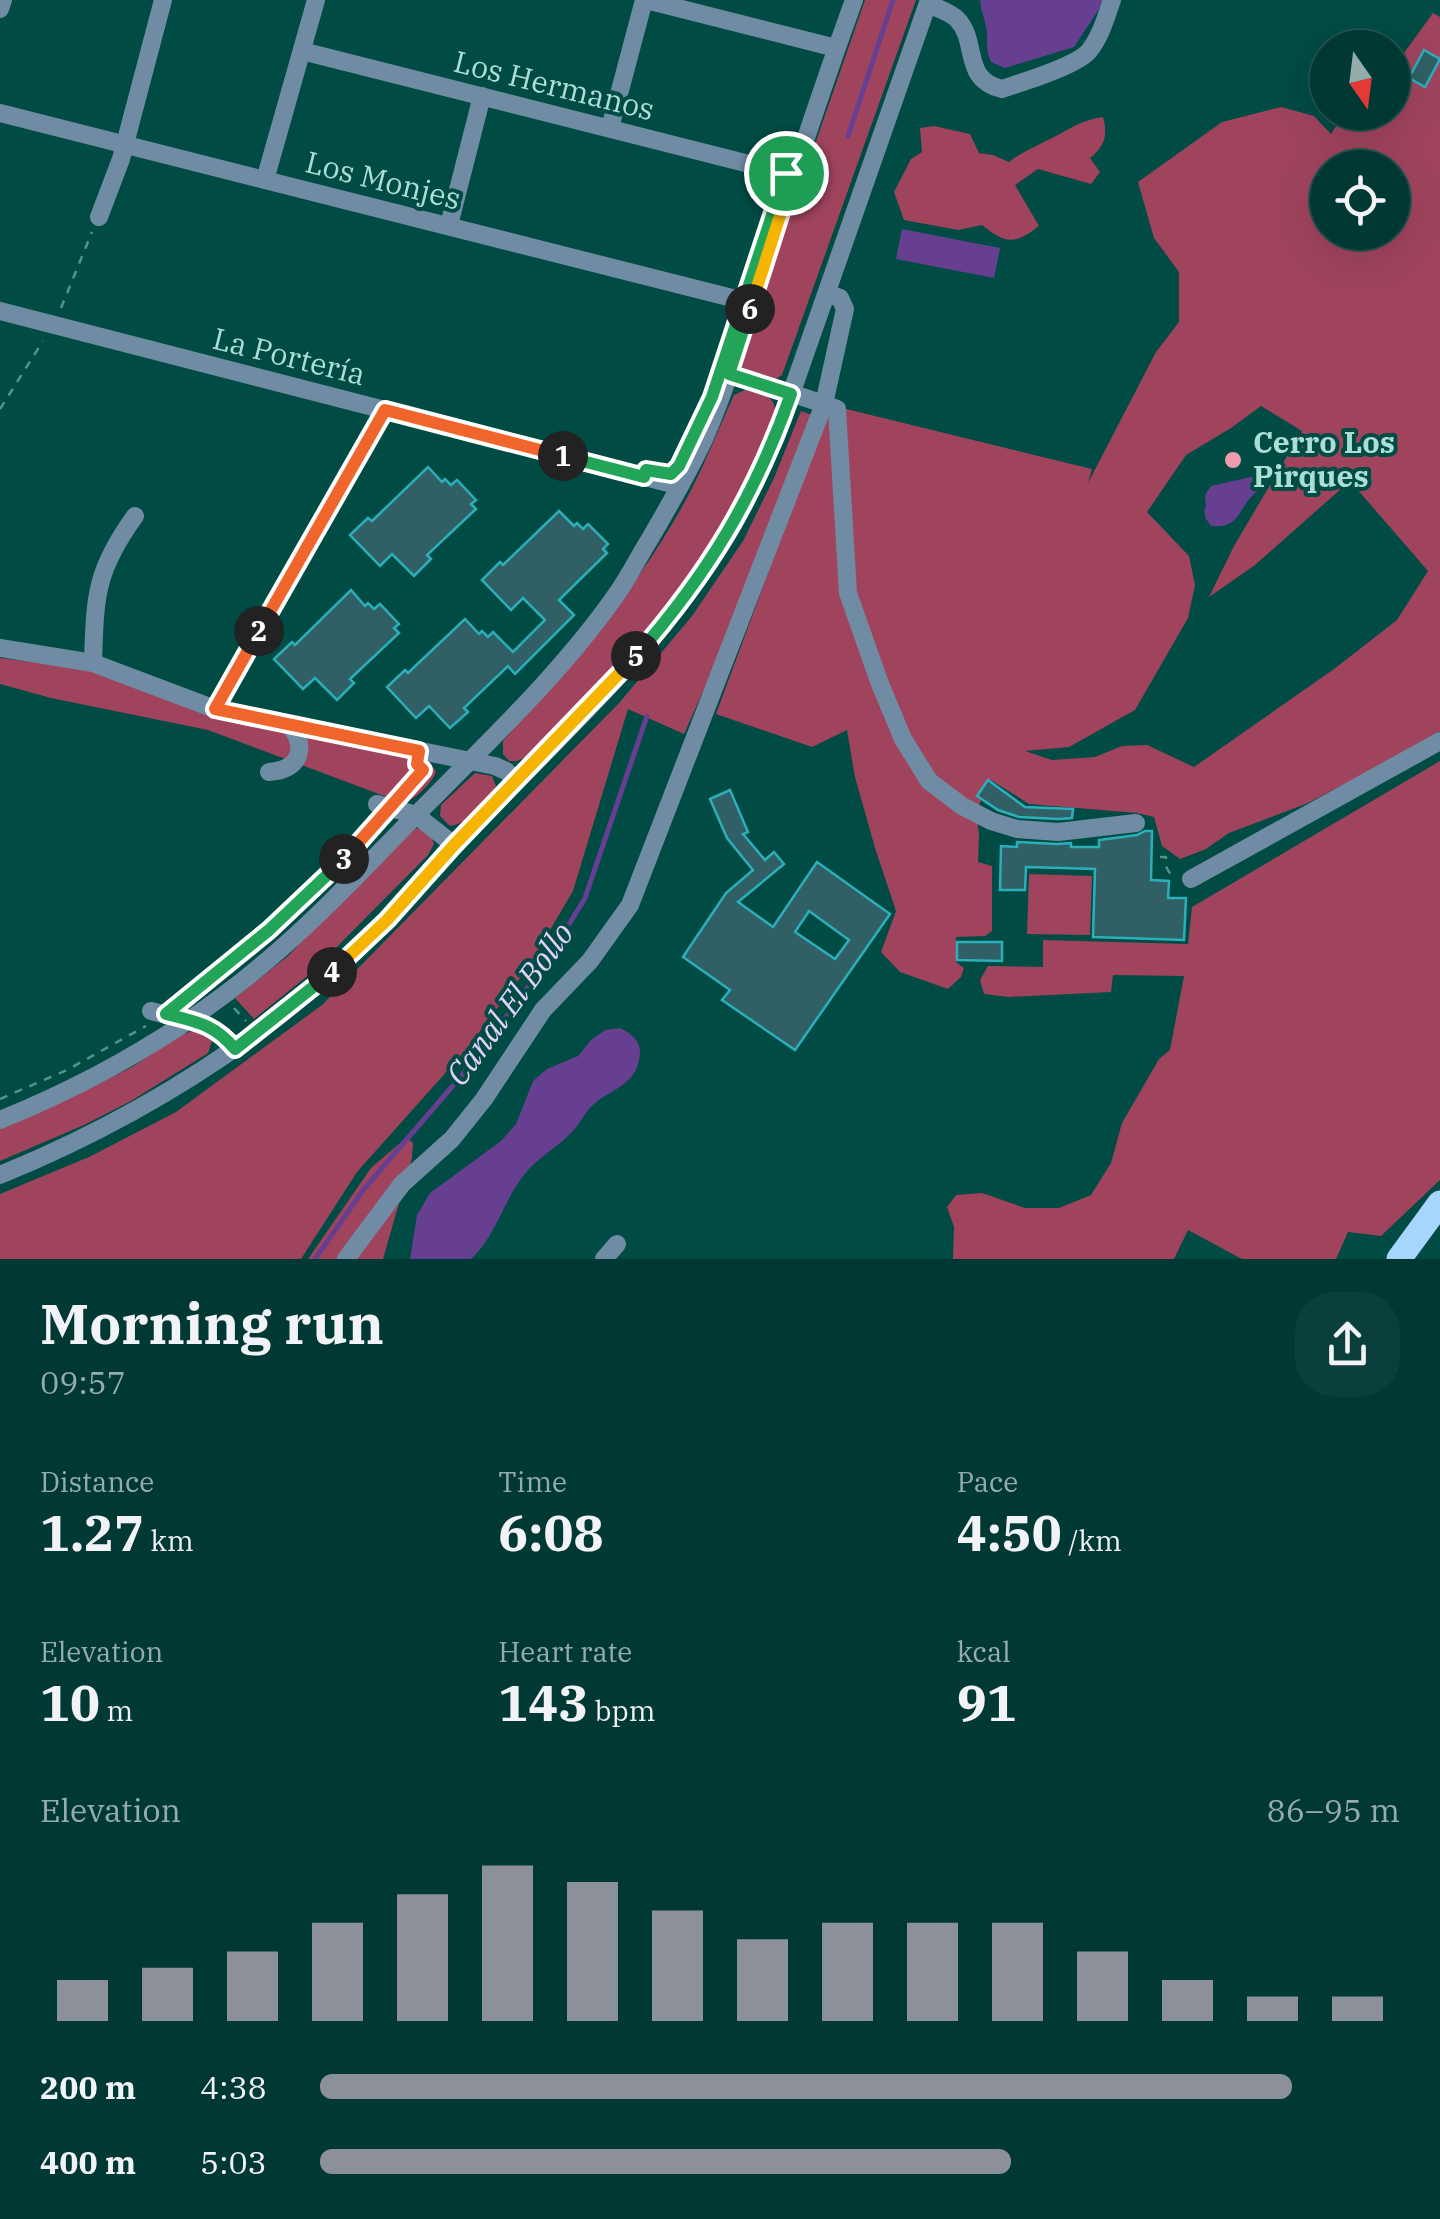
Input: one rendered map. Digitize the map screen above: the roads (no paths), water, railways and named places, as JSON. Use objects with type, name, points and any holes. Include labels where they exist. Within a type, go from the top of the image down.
[{"type":"main road","points":[[1399,1259],[1440,1203]]},
{"type":"street","points":[[0,9],[2,0]]},
{"type":"street","points":[[99,217],[125,145],[163,0]]},
{"type":"street","points":[[266,180],[316,0]]},
{"type":"street","points":[[610,128],[645,0],[836,48]]},
{"type":"street","points":[[0,1120],[85,1082],[188,1020],[241,982],[341,892],[470,760],[532,696],[607,606],[706,436],[854,0]]},
{"type":"street","points":[[0,1175],[124,1118],[235,1049],[314,988],[421,883],[668,620],[722,544],[748,499],[776,436],[929,2],[956,17],[975,72],[991,87],[1002,89],[1088,54],[1112,0]]},
{"type":"street","name":"Los Hermanos","points":[[302,51],[793,175]]},
{"type":"street","points":[[448,225],[482,96]]},
{"type":"street","name":"Los Monjes","points":[[0,113],[752,303]]},
{"type":"street","points":[[346,1259],[402,1184],[452,1138],[484,1099],[542,1010],[590,961],[630,905],[824,404],[845,309],[840,298],[827,293]]},
{"type":"street","name":"La Portería","points":[[0,311],[680,486]]},
{"type":"street","points":[[729,374],[837,409],[848,593],[903,738],[929,781],[962,806],[1017,830],[1058,832],[1136,823]]},
{"type":"street","points":[[215,709],[385,410]]},
{"type":"street","points":[[93,663],[96,596],[102,574],[116,542],[135,516]]},
{"type":"street","points":[[0,648],[93,663],[215,709],[470,760],[495,766],[517,780]]},
{"type":"street","points":[[269,772],[283,771],[300,750],[298,736],[290,725]]},
{"type":"street","points":[[1191,879],[1440,741]]},
{"type":"street","points":[[384,806],[416,815],[454,845]]},
{"type":"street","points":[[159,1012],[209,1026],[235,1049]]},
{"type":"street","points":[[604,1259],[617,1244]]},
{"type":"waterway","name":"Canal El Bollo","points":[[848,136],[893,0]]},
{"type":"waterway","name":"Canal El Bollo","points":[[315,1259],[364,1189],[469,1067],[543,967],[585,898],[647,716]]},
{"type":"place","name":"Cerro Los Pirques","points":[[1233,460]]}]
